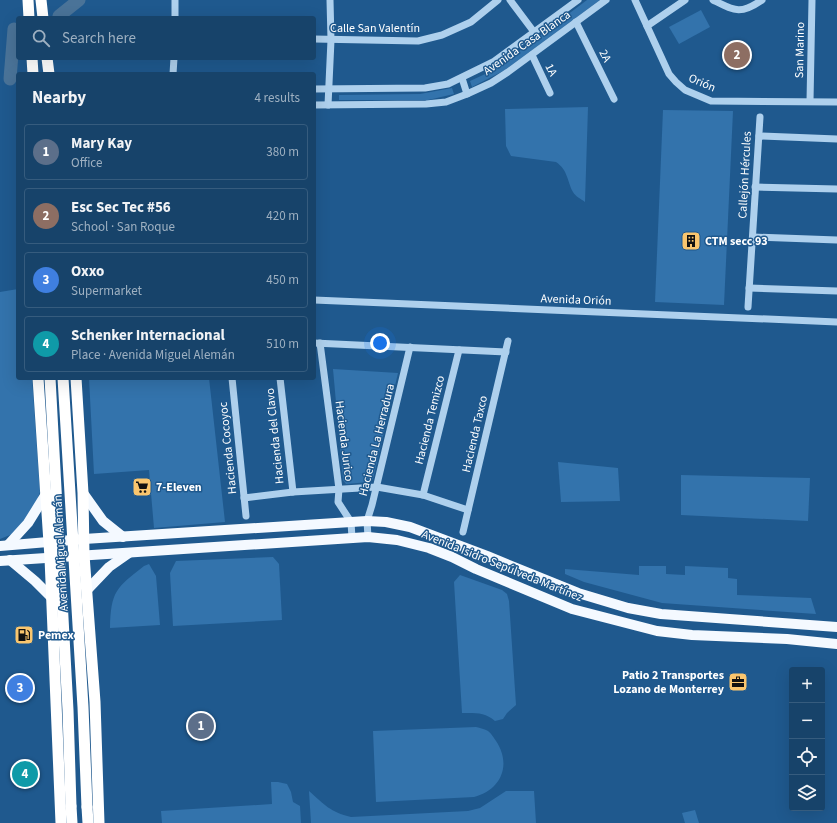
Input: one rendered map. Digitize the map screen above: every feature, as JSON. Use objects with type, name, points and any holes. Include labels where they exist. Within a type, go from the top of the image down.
[{"type":"highway","points":[[28,0],[29,16]]},
{"type":"highway","points":[[42,0],[43,16]]},
{"type":"highway","points":[[32,60],[33,72]]},
{"type":"highway","points":[[47,60],[48,72]]},
{"type":"highway","points":[[38,380],[48,507],[61,823]]},
{"type":"highway","name":"Avenida Miguel Alemán","points":[[50,380],[68,710],[72,823]]},
{"type":"highway","name":"Avenida Miguel Alemán","points":[[63,380],[83,707],[88,823]]},
{"type":"highway","points":[[76,380],[83,493],[84,555],[95,702],[99,823]]},
{"type":"highway","points":[[48,507],[54,513],[59,515],[70,514],[83,506]]},
{"type":"highway","points":[[52,612],[64,606],[73,604],[82,606],[88,612]]},
{"type":"main road","points":[[83,493],[103,521],[123,536]]},
{"type":"main road","points":[[4,545],[28,523],[46,494]]},
{"type":"main road","name":"Avenida Isidro Sepúlveda Martínez","points":[[4,545],[367,521],[386,522],[410,527],[578,593],[628,608],[661,614],[834,626]]},
{"type":"main road","name":"Avenida Isidro Sepúlveda Martínez","points":[[5,560],[368,537],[397,540],[429,548],[572,609],[657,631],[692,635],[837,644]]},
{"type":"main road","points":[[87,590],[109,567],[129,553]]},
{"type":"main road","points":[[5,560],[35,581],[51,597]]},
{"type":"main road","points":[[800,641],[801,633],[803,631],[834,626]]},
{"type":"street","points":[[175,0],[175,16]]},
{"type":"street","points":[[328,106],[331,40],[330,0]]},
{"type":"street","name":"Calle San Valentín","points":[[316,40],[418,41],[442,35],[471,22],[498,0]]},
{"type":"street","points":[[510,0],[534,32]]},
{"type":"street","name":"Avenida Casa Blanca","points":[[316,89],[425,88],[442,85],[462,78],[493,62],[578,0]]},
{"type":"street","name":"Avenida Casa Blanca","points":[[316,105],[431,104],[446,102],[491,83],[532,55],[606,0]]},
{"type":"street","name":"Orión","points":[[635,0],[669,74],[680,86],[693,93],[711,101],[837,102]]},
{"type":"street","points":[[647,26],[685,0]]},
{"type":"street","points":[[713,0],[733,10],[743,10],[762,0]]},
{"type":"street","name":"San Marino","points":[[810,101],[812,0]]},
{"type":"street","name":"2A","points":[[576,22],[614,99]]},
{"type":"street","name":"1A","points":[[532,55],[550,93]]},
{"type":"street","points":[[173,72],[174,60]]},
{"type":"street","points":[[462,78],[468,94]]},
{"type":"street","name":"Callejón Hércules","points":[[748,307],[760,117]]},
{"type":"street","points":[[759,136],[837,139]]},
{"type":"street","points":[[755,187],[837,189]]},
{"type":"street","points":[[753,237],[837,240]]},
{"type":"street","points":[[749,288],[837,292]]},
{"type":"street","name":"Avenida Orión","points":[[316,300],[837,322]]},
{"type":"street","name":"Hacienda Taxco","points":[[462,532],[508,341]]},
{"type":"street","points":[[317,343],[506,352]]},
{"type":"street","name":"Hacienda Jurico","points":[[317,343],[339,489],[338,502],[339,506],[351,522]]},
{"type":"street","name":"Hacienda La Herradura","points":[[368,537],[367,521],[377,487],[410,347]]},
{"type":"street","name":"Hacienda Temizco","points":[[423,495],[459,350]]},
{"type":"street","name":"Hacienda Cocoyoc","points":[[232,380],[246,516]]},
{"type":"street","name":"Hacienda del Clavo","points":[[280,380],[293,492]]},
{"type":"street","points":[[244,498],[293,492],[377,487],[423,495],[468,510]]},
{"type":"street","points":[[351,522],[352,538]]},
{"type":"shaded area","points":[[587,0],[600,0],[505,70],[472,87],[470,81],[494,70]]},
{"type":"shaded area","points":[[701,10],[710,27],[679,44],[669,27]]},
{"type":"shaded area","points":[[452,88],[454,94],[428,100],[339,100],[339,95],[420,94]]},
{"type":"shaded area","points":[[588,107],[585,202],[574,193],[565,172],[556,162],[511,156],[506,146],[505,109]]},
{"type":"shaded area","points":[[663,110],[733,111],[724,305],[655,302]]},
{"type":"shaded area","points":[[16,289],[16,380],[32,380],[40,492],[32,515],[15,533],[0,539],[0,292]]},
{"type":"shaded area","points":[[333,369],[398,373],[373,479],[369,482],[346,484],[343,480]]},
{"type":"shaded area","points":[[89,380],[209,380],[225,522],[154,528],[149,470],[94,474]]},
{"type":"shaded area","points":[[558,462],[618,468],[620,501],[561,502]]},
{"type":"shaded area","points":[[681,475],[810,478],[808,521],[681,515]]},
{"type":"shaded area","points":[[273,557],[279,564],[282,620],[173,626],[170,573],[176,561]]},
{"type":"shaded area","points":[[149,564],[156,576],[160,625],[110,628],[112,606],[117,591],[127,580],[144,566]]},
{"type":"shaded area","points":[[639,566],[666,566],[666,574],[685,575],[685,566],[728,568],[728,578],[737,579],[737,595],[811,598],[816,614],[662,603],[584,582],[565,574],[565,569],[639,575]]},
{"type":"shaded area","points":[[460,575],[502,590],[507,594],[509,601],[516,705],[503,719],[495,721],[487,716],[476,713],[462,713],[454,582]]},
{"type":"shaded area","points":[[476,727],[487,730],[501,750],[503,767],[501,775],[497,783],[491,789],[474,797],[376,802],[373,731]]},
{"type":"shaded area","points":[[271,782],[287,784],[291,792],[293,802],[300,806],[301,823],[162,823],[161,811],[272,804]]},
{"type":"shaded area","points":[[309,791],[333,810],[351,817],[468,811],[480,808],[506,791],[534,791],[536,823],[311,823]]},
{"type":"shaded area","points":[[695,810],[699,823],[685,823],[682,813]]},
{"type":"waterway","points":[[59,16],[79,0]]},
{"type":"waterway","points":[[10,79],[14,29]]},
{"type":"place","name":"Esc Sec Tec #56","points":[[737,55]]},
{"type":"place","name":"CTM secc 93","points":[[691,241]]},
{"type":"place","name":"7-Eleven","points":[[142,487]]},
{"type":"place","name":"Pemex","points":[[24,635]]},
{"type":"place","name":"Patio 2 Transportes Lozano de Monterrey","points":[[738,682]]},
{"type":"place","name":"Oxxo","points":[[20,688]]},
{"type":"place","name":"Mary Kay","points":[[201,726]]},
{"type":"place","name":"Schenker Internacional","points":[[25,774]]}]
